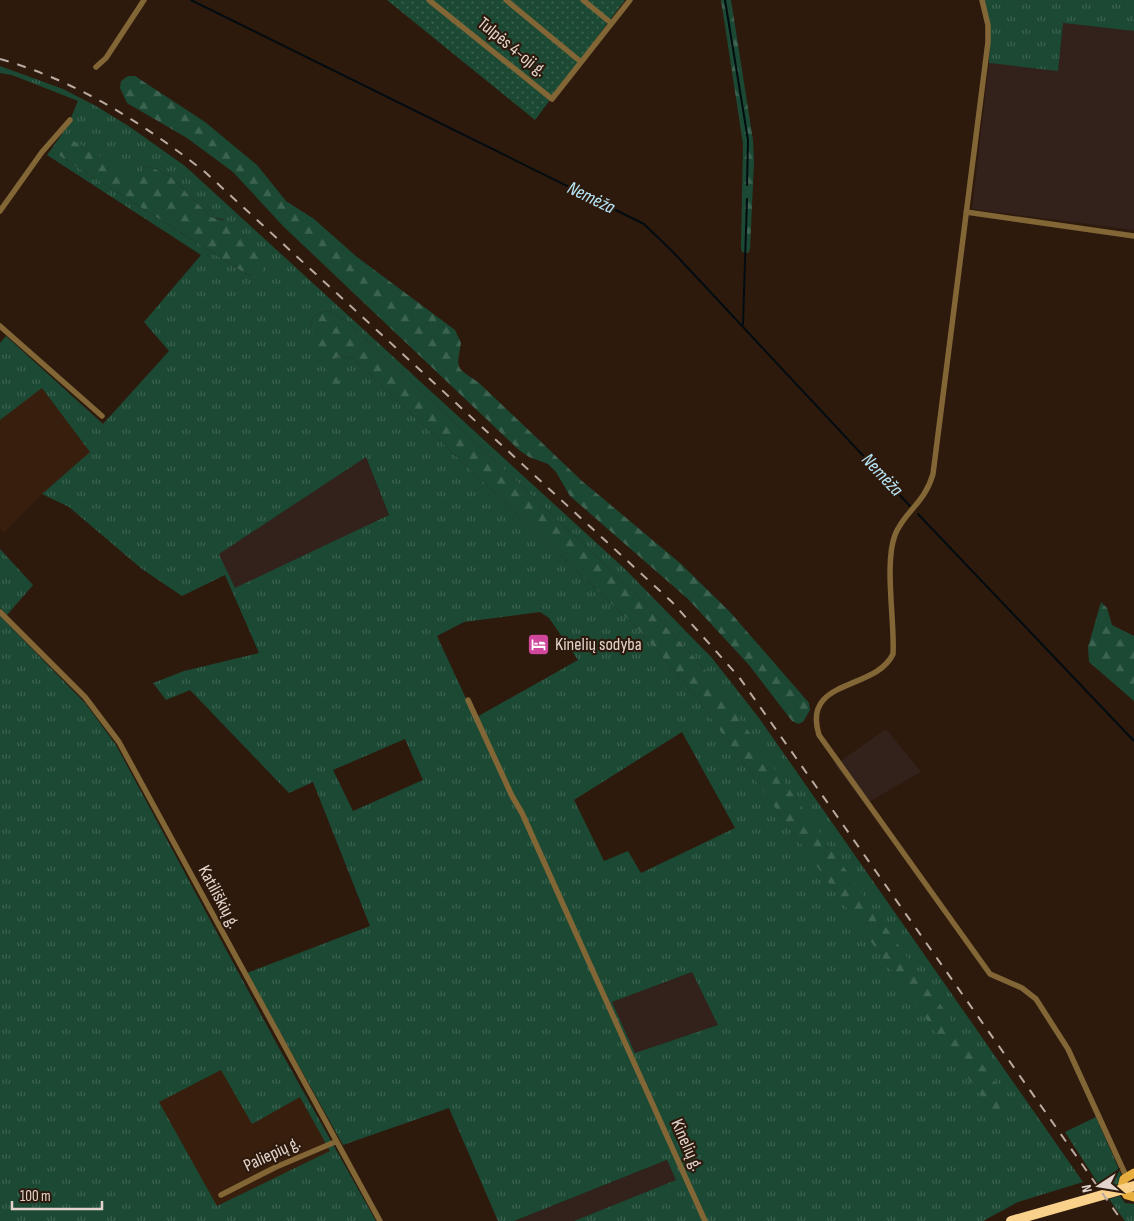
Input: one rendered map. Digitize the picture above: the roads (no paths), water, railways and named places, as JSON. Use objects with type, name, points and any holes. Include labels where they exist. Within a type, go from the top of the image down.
[{"type":"highway","points":[[1011,1221],[1134,1186]]},
{"type":"main road","points":[[1130,1175],[1122,1183],[1124,1192],[1134,1198]]},
{"type":"street","points":[[96,67],[106,58],[144,0]]},
{"type":"street","name":"Tulpės 4-oji g.","points":[[429,0],[552,99],[581,62]]},
{"type":"street","points":[[506,0],[581,62],[630,0]]},
{"type":"street","points":[[582,0],[611,23]]},
{"type":"street","points":[[982,0],[988,25],[988,42],[933,474],[924,496],[902,523],[892,543],[893,654],[884,668],[828,694],[818,706],[816,726],[819,735],[990,974],[1022,988],[1036,999],[1068,1049],[1130,1175]]},
{"type":"street","points":[[0,212],[42,152],[70,120]]},
{"type":"street","points":[[966,212],[1134,236]]},
{"type":"street","points":[[0,326],[102,416]]},
{"type":"street","name":"Katiliškių g.","points":[[0,612],[85,697],[118,742],[335,1142],[380,1221]]},
{"type":"street","name":"Kinelių g.","points":[[468,700],[512,796],[525,819],[705,1221]]},
{"type":"street","name":"Paliepių g.","points":[[221,1195],[276,1167],[335,1142]]},
{"type":"waterway","name":"Nemėža","points":[[191,0],[644,224],[673,252],[910,506]]},
{"type":"waterway","points":[[725,0],[748,140],[747,185]]},
{"type":"waterway","points":[[743,324],[747,199]]},
{"type":"waterway","name":"Nemėža","points":[[918,514],[1134,741]]},
{"type":"railway","points":[[0,59],[56,79],[108,105],[158,137],[205,172],[672,602],[739,677],[1122,1221]]},
{"type":"place","name":"Kinelių sodyba","points":[[539,644]]}]
